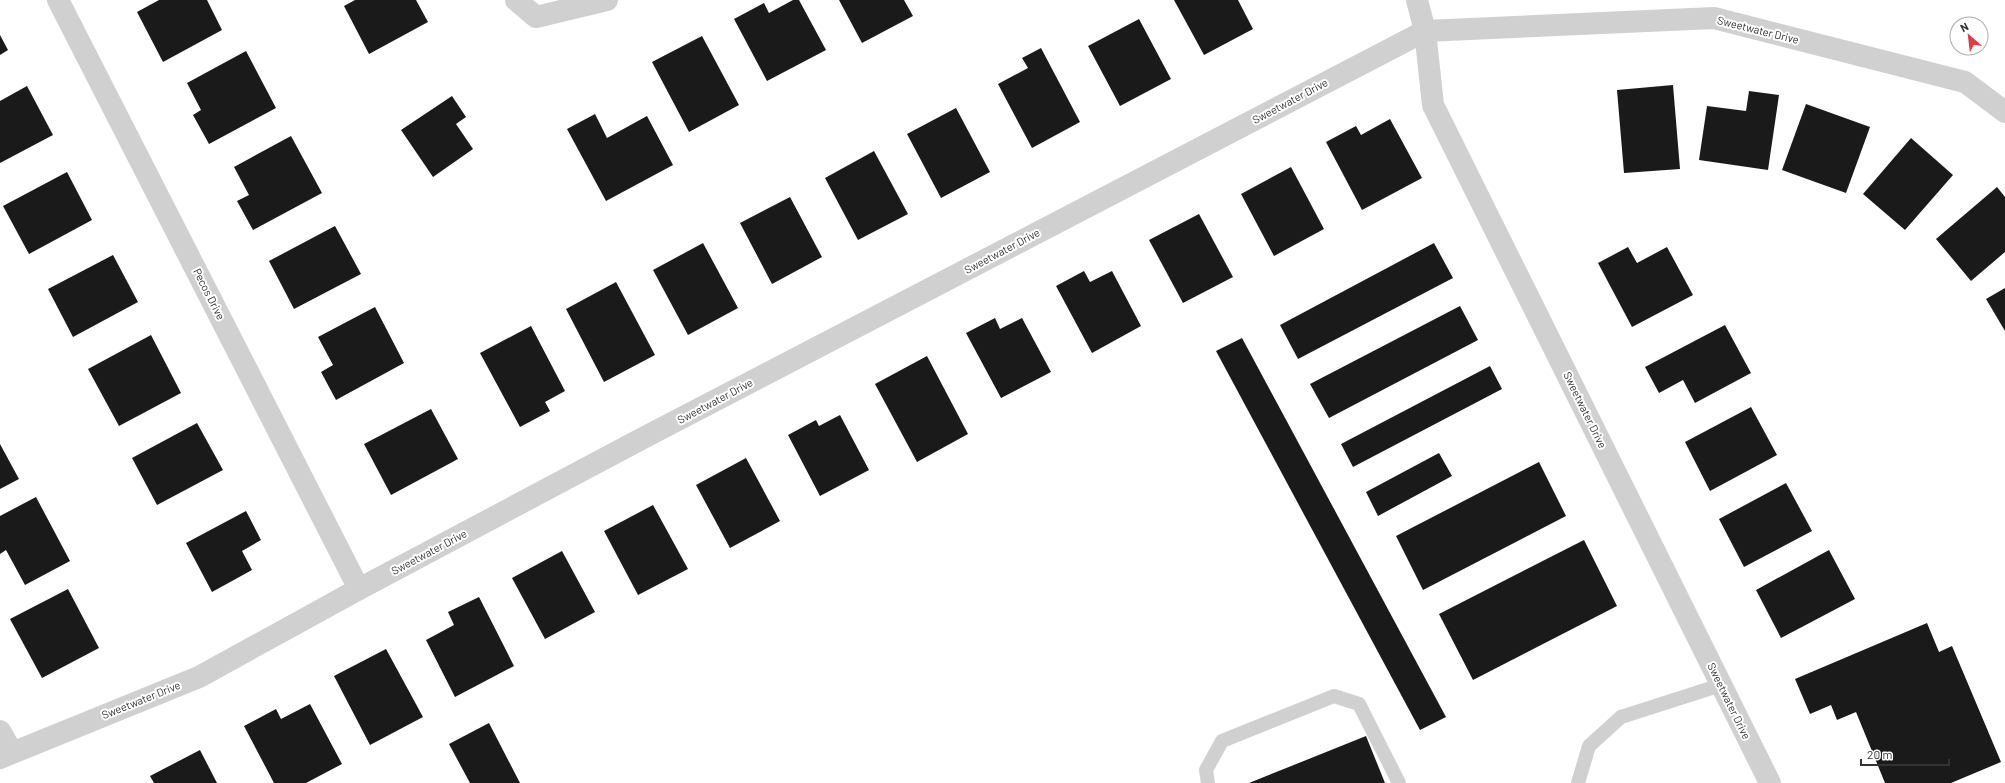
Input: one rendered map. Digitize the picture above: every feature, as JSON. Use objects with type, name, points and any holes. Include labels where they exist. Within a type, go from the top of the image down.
[{"type":"street","name":"Pecos Drive","points":[[58,0],[359,589]]},
{"type":"street","points":[[516,0],[536,17],[608,0]]},
{"type":"street","points":[[1417,0],[1425,31]]},
{"type":"street","name":"Sweetwater Drive","points":[[6,755],[199,677],[359,589],[645,437],[1425,31],[1717,9],[1965,82],[2005,112]]},
{"type":"street","name":"Sweetwater Drive","points":[[1425,31],[1433,106],[1770,783]]},
{"type":"street","points":[[0,731],[6,755]]},
{"type":"lane","points":[[1578,783],[1589,746],[1621,717],[1721,685]]},
{"type":"lane","points":[[1208,783],[1206,770],[1222,741],[1334,696],[1359,704],[1399,783]]},
{"type":"building","points":[[159,0],[207,0],[222,30],[163,62],[137,12]]},
{"type":"building","points":[[355,0],[416,0],[428,22],[369,54],[344,6]]},
{"type":"building","points":[[793,0],[799,0],[826,50],[767,81],[734,19],[764,3],[769,13]]},
{"type":"building","points":[[839,0],[904,0],[913,16],[862,43]]},
{"type":"building","points":[[1174,0],[1238,0],[1253,29],[1204,55]]},
{"type":"building","points":[[1139,19],[1171,79],[1120,106],[1088,46]]},
{"type":"building","points":[[0,35],[8,50],[0,55]]},
{"type":"building","points":[[702,36],[739,105],[689,132],[652,62]]},
{"type":"building","points":[[1041,48],[1080,122],[1032,148],[998,84],[1028,68],[1022,58]]},
{"type":"building","points":[[246,51],[276,108],[209,144],[193,115],[201,110],[187,83]]},
{"type":"building","points":[[1673,85],[1680,169],[1624,173],[1617,90]]},
{"type":"building","points":[[27,86],[53,135],[0,163],[0,101]]},
{"type":"building","points":[[1749,91],[1779,95],[1768,170],[1699,160],[1707,106],[1746,111]]},
{"type":"building","points":[[452,96],[466,117],[456,124],[473,149],[433,177],[401,130]]},
{"type":"building","points":[[1806,104],[1870,127],[1846,193],[1782,170]]},
{"type":"building","points":[[956,108],[990,172],[941,198],[907,134]]},
{"type":"building","points":[[595,114],[607,138],[647,116],[673,165],[606,201],[567,129]]},
{"type":"building","points":[[1390,119],[1422,178],[1362,210],[1326,142],[1356,126],[1361,135]]},
{"type":"building","points":[[291,136],[322,193],[253,230],[237,201],[249,195],[234,167]]},
{"type":"building","points":[[1911,138],[1953,175],[1905,230],[1863,194]]},
{"type":"building","points":[[874,151],[908,214],[858,240],[825,178]]},
{"type":"building","points":[[1291,167],[1324,229],[1274,256],[1241,194]]},
{"type":"building","points":[[67,172],[92,220],[29,254],[3,206]]},
{"type":"building","points":[[1997,187],[2005,197],[2005,252],[1971,281],[1936,239]]},
{"type":"building","points":[[790,197],[822,257],[772,284],[740,223]]},
{"type":"building","points":[[1199,214],[1233,277],[1183,303],[1149,240]]},
{"type":"building","points":[[335,226],[361,274],[294,309],[269,261]]},
{"type":"building","points":[[703,243],[738,308],[688,335],[653,270]]},
{"type":"building","points":[[1434,243],[1453,278],[1298,359],[1280,325]]},
{"type":"building","points":[[1628,247],[1637,263],[1667,247],[1693,295],[1632,327],[1598,263]]},
{"type":"building","points":[[113,255],[138,302],[73,337],[48,289]]},
{"type":"building","points":[[1084,271],[1090,282],[1112,271],[1141,326],[1092,353],[1056,286]]},
{"type":"building","points":[[616,282],[655,355],[604,382],[566,309]]},
{"type":"building","points":[[2005,288],[2005,331],[1986,299]]},
{"type":"building","points":[[1460,306],[1478,340],[1329,418],[1310,384]]},
{"type":"building","points":[[375,307],[404,363],[336,400],[321,372],[333,365],[318,337]]},
{"type":"building","points":[[995,318],[1000,329],[1022,318],[1051,372],[1001,398],[966,333]]},
{"type":"building","points":[[1725,325],[1751,373],[1695,403],[1683,380],[1659,393],[1645,367]]},
{"type":"building","points":[[531,326],[565,391],[545,402],[550,411],[520,427],[480,353]]},
{"type":"building","points":[[151,335],[181,393],[119,426],[88,369]]},
{"type":"building","points":[[1242,338],[1446,717],[1420,730],[1216,351]]},
{"type":"building","points":[[927,356],[968,434],[917,462],[875,384]]},
{"type":"building","points":[[1490,366],[1502,389],[1353,467],[1341,444]]},
{"type":"building","points":[[1751,407],[1777,455],[1710,491],[1685,442]]},
{"type":"building","points":[[431,409],[458,459],[391,495],[364,444]]},
{"type":"building","points":[[840,415],[869,470],[820,496],[788,435],[816,420],[819,426]]},
{"type":"building","points":[[197,423],[223,470],[157,505],[132,458]]},
{"type":"building","points":[[0,444],[19,479],[0,489]]},
{"type":"building","points":[[1439,453],[1452,476],[1378,516],[1366,492]]},
{"type":"building","points":[[746,458],[780,521],[730,548],[696,485]]},
{"type":"building","points":[[1539,462],[1566,516],[1423,590],[1396,536]]},
{"type":"building","points":[[1786,483],[1812,531],[1744,567],[1719,519]]},
{"type":"building","points":[[36,497],[70,561],[25,585],[6,550],[0,554],[0,516]]},
{"type":"building","points":[[653,505],[688,569],[638,595],[604,531]]},
{"type":"building","points":[[246,511],[261,540],[242,551],[252,570],[212,592],[186,543]]},
{"type":"building","points":[[1584,540],[1617,606],[1473,680],[1439,614]]},
{"type":"building","points":[[1829,550],[1855,599],[1781,638],[1756,590]]},
{"type":"building","points":[[562,551],[595,612],[545,639],[512,578]]},
{"type":"building","points":[[68,589],[99,648],[42,678],[10,619]]},
{"type":"building","points":[[479,597],[514,666],[455,697],[426,640],[454,625],[448,612]]},
{"type":"building","points":[[1927,623],[1939,652],[1952,646],[2001,762],[1951,783],[1885,783],[1856,712],[1837,720],[1831,705],[1810,714],[1795,679]]},
{"type":"building","points":[[386,649],[423,717],[370,745],[334,676]]},
{"type":"building","points":[[310,704],[342,764],[306,783],[274,783],[244,726],[276,709],[281,719]]},
{"type":"building","points":[[489,723],[520,783],[470,783],[449,744]]},
{"type":"building","points":[[1366,736],[1385,783],[1249,783]]},
{"type":"building","points":[[200,750],[217,783],[154,783],[150,776]]}]
